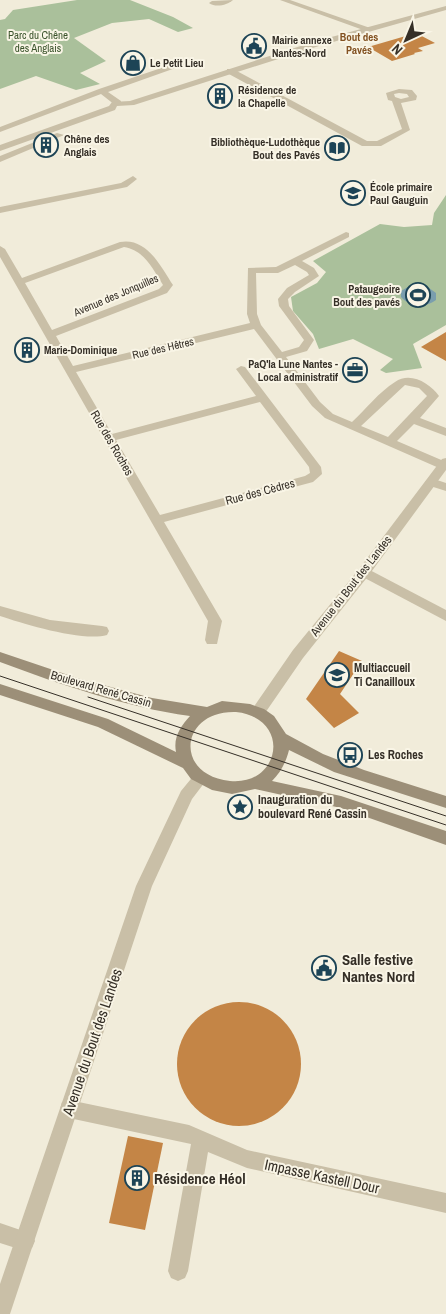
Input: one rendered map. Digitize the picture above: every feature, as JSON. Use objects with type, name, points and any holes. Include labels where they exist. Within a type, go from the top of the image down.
[{"type":"main road","name":"Boulevard René Cassin","points":[[0,657],[105,693],[158,706],[204,712]]},
{"type":"main road","points":[[0,689],[102,724],[185,762],[200,778],[227,787],[255,783],[267,777],[278,764],[282,750],[281,738],[275,726],[258,712],[231,706],[204,712],[194,720],[184,733],[182,750],[185,762]]},
{"type":"main road","points":[[281,738],[292,746],[338,766],[446,802]]},
{"type":"main road","points":[[255,783],[341,802],[446,838]]},
{"type":"street","points":[[212,3],[222,3],[230,0]]},
{"type":"street","points":[[283,0],[369,29]]},
{"type":"street","points":[[0,148],[116,108],[132,109],[134,106],[131,103],[230,71],[446,8]]},
{"type":"street","points":[[0,130],[102,91],[194,60]]},
{"type":"street","points":[[230,71],[365,144],[378,144],[406,130],[396,100]]},
{"type":"street","points":[[102,91],[116,108]]},
{"type":"street","points":[[0,160],[116,108]]},
{"type":"street","points":[[0,210],[124,185],[133,179]]},
{"type":"street","points":[[346,235],[278,270],[250,270],[252,314],[256,325],[316,404],[329,416],[444,463]]},
{"type":"street","name":"Avenue des Jonquilles","points":[[19,282],[123,244],[129,244],[142,249],[168,285],[163,291],[50,336]]},
{"type":"street","name":"Rue des Roches","points":[[0,249],[215,621],[212,640]]},
{"type":"street","points":[[278,356],[303,349],[309,340],[284,306],[283,299],[287,294],[314,276],[311,270],[295,261]]},
{"type":"street","name":"Rue des Hêtres","points":[[70,370],[256,325]]},
{"type":"street","points":[[109,438],[263,398],[241,369]]},
{"type":"street","points":[[353,427],[395,386],[407,381],[425,386],[433,396],[389,442]]},
{"type":"street","name":"Rue des Cèdres","points":[[157,520],[309,479],[316,474],[315,467],[263,398]]},
{"type":"street","points":[[412,418],[446,432]]},
{"type":"street","name":"Avenue du Bout des Landes","points":[[258,712],[298,654],[364,572],[444,463]]},
{"type":"street","points":[[431,482],[446,486]]},
{"type":"street","points":[[364,572],[446,616]]},
{"type":"street","points":[[0,611],[70,630],[102,631]]},
{"type":"street","name":"Avenue du Bout des Landes","points":[[0,1314],[144,886],[186,796],[200,778]]},
{"type":"street","name":"Impasse Kastell Dour","points":[[69,1109],[189,1134],[247,1160],[446,1203]]},
{"type":"street","points":[[178,1271],[201,1139]]},
{"type":"street","points":[[0,1233],[25,1240]]},
{"type":"green space","name":"Parc du Chêne des Anglais","points":[[77,0],[130,0],[173,17],[193,28],[178,32],[149,19],[112,23],[74,38],[106,61],[80,73],[100,84],[76,90],[36,76],[0,89],[0,20],[5,19],[13,10]]},
{"type":"green space","points":[[446,195],[446,325],[413,344],[422,368],[386,373],[380,370],[393,359],[353,339],[319,349],[313,334],[293,311],[291,297],[317,283],[326,272],[313,261],[380,224],[404,227],[432,225],[434,213]]},
{"type":"water","name":"Pataugeoire Bout des pavés","points":[[418,285],[429,288],[436,293],[436,300],[432,303],[418,305],[409,303],[401,297],[401,291]]},
{"type":"building","points":[[416,33],[435,43],[418,48],[423,51],[392,61],[368,47]]},
{"type":"building","points":[[446,332],[446,361],[421,347]]},
{"type":"building","name":"Multiaccueil Ti Canailloux","points":[[339,651],[362,661],[340,694],[359,713],[334,728],[306,699]]},
{"type":"building","points":[[239,1002],[263,1007],[283,1020],[296,1040],[301,1064],[296,1088],[283,1108],[263,1121],[239,1126],[215,1121],[195,1108],[182,1088],[177,1064],[182,1040],[195,1020],[215,1007]]},
{"type":"building","name":"Résidence Héol","points":[[128,1136],[163,1143],[145,1230],[109,1223]]},
{"type":"tram line","points":[[0,676],[446,825]]},
{"type":"tram line","points":[[88,697],[446,816]]},
{"type":"place","name":"Mairie annexe Nantes-Nord","points":[[254,46]]},
{"type":"place","name":"Le Petit Lieu","points":[[133,63]]},
{"type":"place","name":"Résidence de la Chapelle","points":[[220,96]]},
{"type":"place","name":"Chêne des Anglais","points":[[46,145]]},
{"type":"place","name":"Bibliothèque-Ludothèque Bout des Pavés","points":[[337,148]]},
{"type":"place","name":"École primaire Paul Gauguin","points":[[353,193]]},
{"type":"place","name":"Pataugeoire Bout des pavés","points":[[418,295]]},
{"type":"place","name":"Marie-Dominique","points":[[27,350]]},
{"type":"place","name":"PaQ'la Lune Nantes - Local administratif","points":[[355,370]]},
{"type":"place","name":"Multiaccueil Ti Canailloux","points":[[337,675]]},
{"type":"place","name":"Les Roches","points":[[350,755]]},
{"type":"place","name":"Inauguration du boulevard René Cassin","points":[[240,807]]},
{"type":"place","name":"Salle festive Nantes Nord","points":[[324,968]]},
{"type":"place","name":"Résidence Héol","points":[[137,1178]]},
{"type":"district","name":"Bout des Pavés","points":[[359,43]]}]
